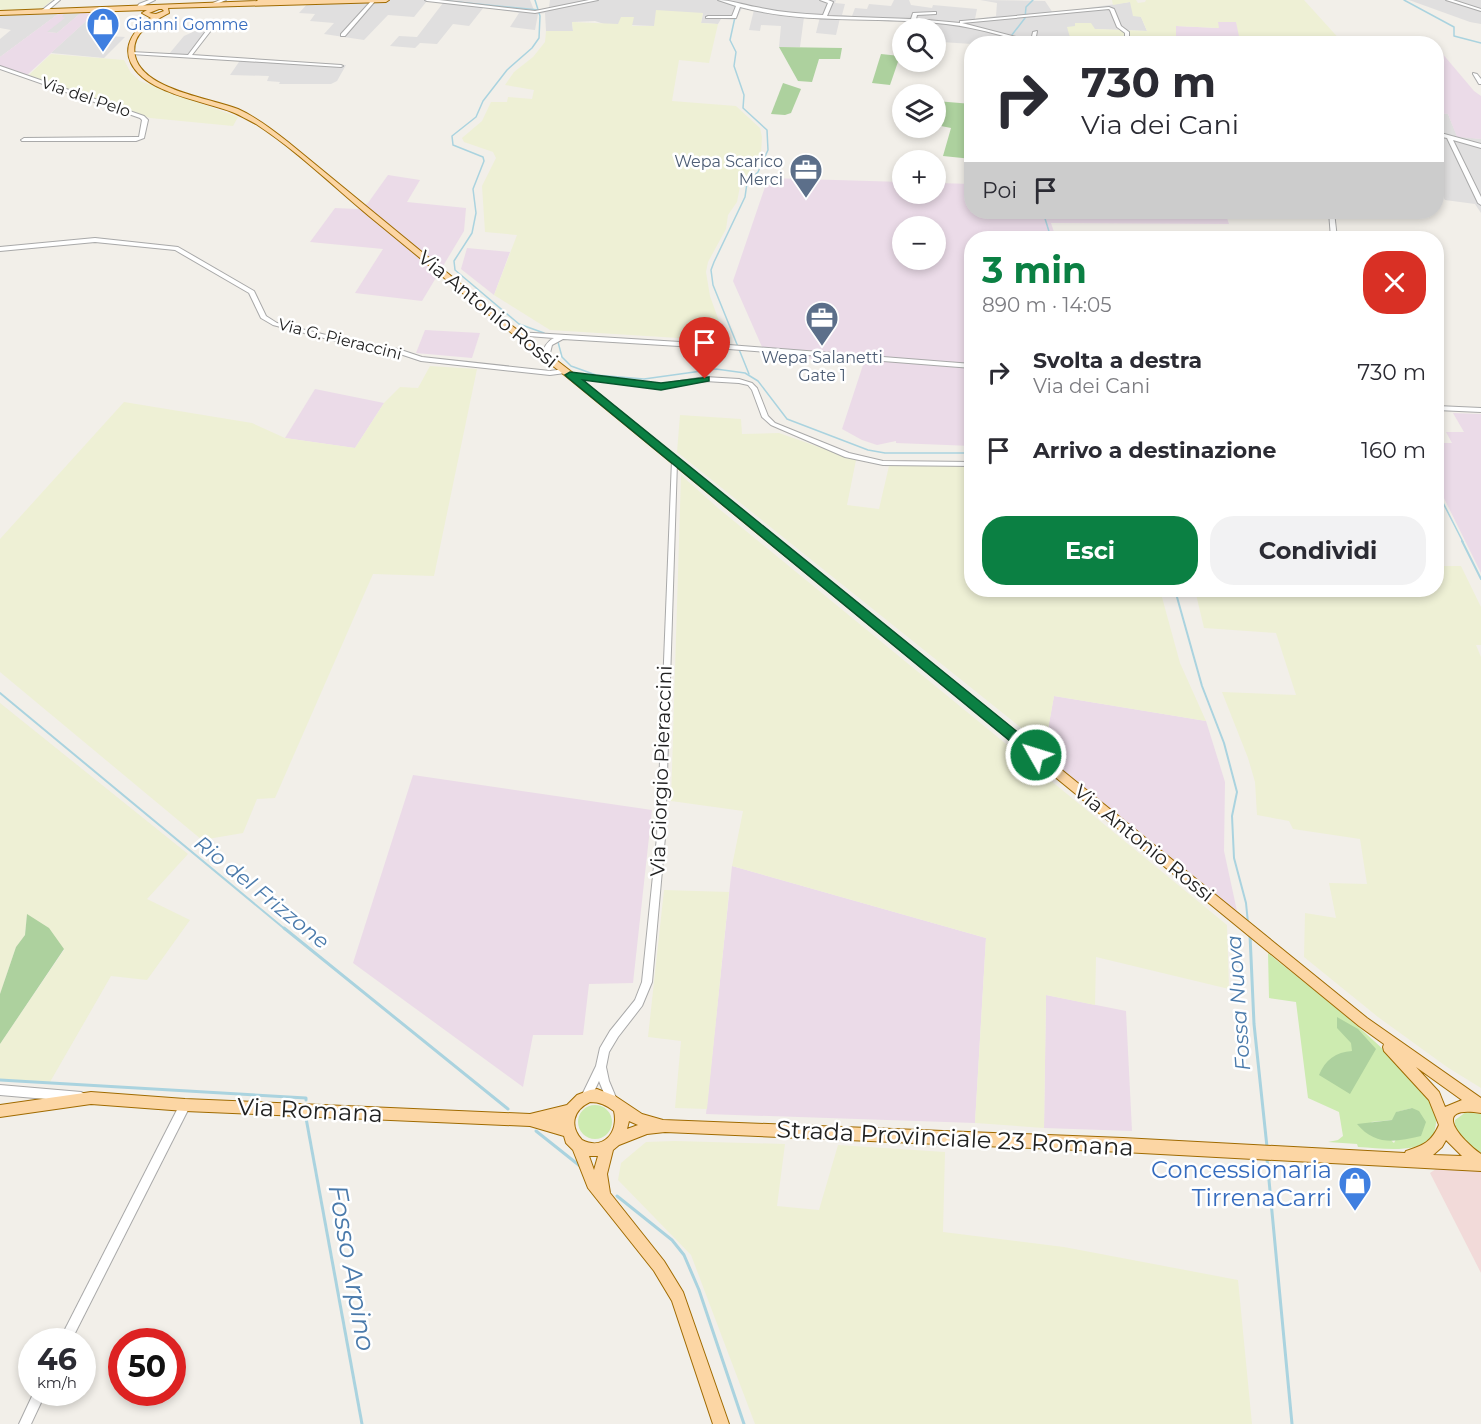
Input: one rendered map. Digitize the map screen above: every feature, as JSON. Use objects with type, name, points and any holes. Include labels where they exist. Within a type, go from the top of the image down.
[{"type":"main road","points":[[0,13],[134,8],[166,10],[279,0],[319,2],[386,0]]},
{"type":"main road","points":[[263,2],[293,1]]},
{"type":"main road","points":[[134,8],[146,14],[158,16]]},
{"type":"main road","points":[[145,23],[146,14],[152,8]]},
{"type":"main road","points":[[131,53],[134,37],[145,23],[166,10]]},
{"type":"main road","name":"Via Antonio Rossi","points":[[131,53],[137,69],[154,82],[237,112],[274,134],[1363,1022]]},
{"type":"main road","points":[[1363,1022],[1481,1106]]},
{"type":"main road","points":[[1363,1022],[1424,1083],[1438,1102],[1451,1136],[1460,1148],[1481,1163]]},
{"type":"main road","points":[[530,1120],[570,1111],[586,1097],[595,1095],[616,1104],[637,1118],[665,1126]]},
{"type":"main road","name":"Via Romana","points":[[0,1111],[91,1098],[185,1105],[530,1120]]},
{"type":"main road","points":[[603,1197],[600,1174],[611,1143],[622,1128],[616,1104]]},
{"type":"main road","points":[[1390,1158],[1419,1155],[1431,1149],[1439,1141],[1447,1116],[1453,1108],[1461,1104],[1481,1106]]},
{"type":"main road","points":[[567,1131],[570,1111]]},
{"type":"main road","points":[[530,1120],[567,1131],[578,1146],[593,1183],[659,1266],[678,1297],[720,1424]]},
{"type":"main road","points":[[578,1146],[592,1150],[646,1128],[665,1126]]},
{"type":"main road","name":"Strada Provinciale 23 Romana","points":[[665,1126],[1390,1158]]},
{"type":"main road","points":[[1390,1158],[1481,1163]]},
{"type":"street","points":[[44,12],[57,0]]},
{"type":"street","points":[[134,8],[153,0]]},
{"type":"street","points":[[209,5],[224,0]]},
{"type":"street","points":[[343,35],[374,0]]},
{"type":"street","points":[[427,0],[538,12],[596,0]]},
{"type":"street","points":[[822,0],[831,2],[825,16]]},
{"type":"street","points":[[1448,0],[1481,10]]},
{"type":"street","points":[[720,9],[723,1],[775,12],[892,19]]},
{"type":"street","points":[[708,17],[734,16],[740,5]]},
{"type":"street","points":[[954,23],[1108,8],[1112,9],[1119,27],[1127,32],[1127,36]]},
{"type":"street","points":[[914,18],[919,12],[934,13]]},
{"type":"street","points":[[946,22],[1014,36]]},
{"type":"street","points":[[190,55],[214,24]]},
{"type":"street","points":[[131,53],[341,66]]},
{"type":"street","name":"Via del Pelo","points":[[0,67],[146,120],[141,138],[24,140]]},
{"type":"street","points":[[1475,74],[1481,82]]},
{"type":"street","points":[[1444,136],[1481,146]]},
{"type":"street","points":[[1449,137],[1481,203]]},
{"type":"street","name":"Via G. Pieraccini","points":[[0,249],[94,240],[176,248],[252,292],[264,318],[275,324],[367,347],[398,351],[421,359],[568,373],[661,386],[705,379],[739,381],[750,384],[755,389],[765,417],[773,424],[847,455],[883,463],[964,464]]},
{"type":"street","points":[[517,334],[750,348],[964,365]]},
{"type":"street","points":[[532,346],[543,336]]},
{"type":"street","points":[[532,346],[569,336]]},
{"type":"street","points":[[546,357],[546,349],[550,342]]},
{"type":"street","points":[[1444,408],[1481,410]]},
{"type":"street","name":"Via Giorgio Pieraccini","points":[[586,1097],[601,1067],[604,1051],[639,1003],[646,982],[661,837],[674,462]]},
{"type":"street","points":[[601,1067],[604,1081],[616,1104]]},
{"type":"street","points":[[0,1090],[91,1098]]},
{"type":"street","points":[[72,1328],[185,1105]]},
{"type":"street","points":[[25,1424],[33,1406]]},
{"type":"shaded area","points":[[343,0],[530,0],[534,10],[549,8],[550,0],[836,0],[835,3],[845,4],[842,15],[852,16],[855,8],[867,9],[869,4],[891,6],[894,0],[909,0],[911,5],[932,8],[933,5],[977,9],[975,19],[996,16],[997,3],[980,0],[1045,1],[1053,13],[1130,2],[1141,17],[1147,31],[1094,29],[1098,36],[964,36],[964,43],[946,42],[946,18],[892,18],[892,21],[840,18],[836,35],[816,33],[820,17],[804,17],[800,47],[779,47],[781,26],[761,25],[760,31],[749,30],[754,10],[742,8],[736,20],[721,19],[718,24],[701,23],[703,13],[656,22],[654,26],[604,24],[595,21],[572,22],[573,31],[546,31],[545,13],[538,14],[535,30],[510,27],[519,13],[484,7],[469,26],[453,24],[437,44],[420,43],[415,48],[390,46],[399,36],[417,37],[443,3],[427,1],[414,17],[388,15],[364,40],[324,34],[334,23],[310,21],[315,14],[299,13],[310,1]]},
{"type":"shaded area","points":[[1409,0],[1481,0],[1481,24],[1470,22]]},
{"type":"shaded area","points":[[114,10],[99,23],[103,25],[94,35],[125,37],[104,58],[51,53],[97,11]]},
{"type":"shaded area","points":[[83,11],[57,33],[46,32],[61,17],[58,14],[0,57],[0,39],[11,30],[0,28],[0,14]]},
{"type":"shaded area","points":[[83,11],[97,11],[27,75],[0,66],[0,57],[58,14],[64,14],[62,17],[65,18],[47,32],[57,33]]},
{"type":"shaded area","points":[[1217,22],[1236,22],[1247,36],[1176,36],[1176,26],[1218,28]]},
{"type":"shaded area","points":[[195,31],[205,31],[188,55],[169,54],[184,36]]},
{"type":"shaded area","points":[[1444,56],[1481,96],[1481,139],[1457,137],[1448,114],[1444,114]]},
{"type":"shaded area","points":[[241,59],[292,64],[346,65],[337,81],[331,84],[279,84],[280,82],[267,81],[269,76],[230,75]]},
{"type":"shaded area","points":[[1444,114],[1448,114],[1457,136],[1481,139],[1481,213],[1475,204],[1445,200]]},
{"type":"shaded area","points":[[388,175],[420,180],[407,202],[466,208],[464,231],[422,301],[355,293],[383,249],[310,242],[335,208],[357,209],[368,203]]},
{"type":"shaded area","points":[[768,178],[892,182],[892,204],[946,204],[946,183],[964,184],[964,219],[1227,219],[1229,224],[1051,223],[1054,231],[964,231],[964,446],[896,443],[896,441],[877,445],[842,429],[864,362],[766,356],[733,281]]},
{"type":"shaded area","points":[[467,248],[510,252],[494,295],[461,269]]},
{"type":"shaded area","points":[[425,330],[480,333],[472,358],[416,353]]},
{"type":"shaded area","points":[[315,389],[384,403],[355,448],[285,438]]},
{"type":"shaded area","points":[[1453,413],[1481,414],[1481,573],[1444,498],[1444,443],[1452,443],[1446,432],[1464,432]]},
{"type":"shaded area","points":[[1054,696],[1206,721],[1225,782],[1224,851],[1237,911],[1043,755]]},
{"type":"shaded area","points":[[413,775],[652,810],[633,983],[589,984],[583,1035],[533,1035],[523,1087],[353,963]]},
{"type":"shaded area","points":[[732,866],[986,938],[975,1123],[706,1114]]},
{"type":"shaded area","points":[[1046,995],[1126,1011],[1132,1131],[1044,1128]]},
{"type":"shaded area","points":[[1436,1169],[1481,1171],[1481,1273],[1430,1173]]},
{"type":"green space","points":[[0,0],[52,0],[40,10],[0,11]]},
{"type":"green space","points":[[1112,0],[1136,0],[1138,3],[1146,0],[1304,0],[1337,36],[1239,36],[1236,22],[1218,22],[1219,28],[1176,26],[1176,36],[1070,36],[1067,27],[1075,26],[1075,23],[1091,23],[1095,29],[1147,31],[1141,17],[1133,16],[1130,2],[1113,5]]},
{"type":"green space","points":[[656,10],[703,13],[701,23],[718,24],[709,63],[679,60],[672,101],[736,106],[760,128],[762,137],[761,154],[749,175],[741,181],[737,202],[728,215],[726,229],[708,262],[706,272],[710,296],[726,341],[550,330],[494,295],[517,235],[485,232],[482,186],[496,158],[493,152],[464,142],[462,138],[482,121],[491,102],[507,102],[508,97],[532,99],[534,90],[505,85],[514,72],[533,57],[545,42],[546,31],[573,31],[572,22],[618,24],[621,17],[634,17],[632,26],[654,26]]},
{"type":"green space","points":[[779,47],[842,48],[840,59],[819,59],[812,82],[798,81]]},
{"type":"green space","points":[[51,54],[124,60],[131,73],[140,81],[238,117],[233,126],[150,118],[29,75]]},
{"type":"green space","points":[[881,54],[892,55],[892,72],[894,72],[890,85],[872,83]]},
{"type":"green space","points":[[783,83],[801,89],[791,113],[771,114]]},
{"type":"green space","points":[[946,102],[964,103],[964,158],[946,156],[945,150],[951,128],[946,127]]},
{"type":"green space","points":[[430,366],[477,369],[434,576],[373,574],[275,798],[257,799],[243,833],[202,840],[0,672],[0,539],[124,402],[252,423],[285,438],[355,448],[384,403],[400,387],[418,388]]},
{"type":"green space","points":[[680,415],[741,419],[742,434],[779,433],[856,460],[847,505],[879,509],[889,466],[964,465],[964,597],[1162,597],[1180,663],[1206,721],[1054,696],[1045,747],[677,452]]},
{"type":"green space","points":[[681,475],[718,508],[1227,925],[1229,989],[1096,957],[1095,1005],[1046,995],[1044,1128],[975,1123],[986,938],[732,866],[743,811],[671,801]]},
{"type":"green space","points":[[1444,566],[1461,566],[1481,607],[1481,645],[1476,645],[1481,657],[1481,1088],[1447,1067],[1378,1017],[1304,957],[1305,913],[1336,918],[1329,883],[1367,884],[1360,839],[1293,829],[1289,821],[1257,815],[1255,782],[1222,692],[1296,695],[1276,633],[1204,628],[1197,597],[1444,597]]},
{"type":"green space","points":[[0,703],[188,854],[147,899],[190,920],[147,980],[111,976],[50,1082],[0,1079],[0,1044],[64,950],[27,915],[25,935],[16,947],[0,994]]},
{"type":"green space","points":[[664,890],[729,892],[707,1109],[675,1108],[681,1041],[648,1037]]},
{"type":"green space","points":[[27,914],[49,928],[64,949],[0,1044],[0,994],[16,947],[25,935]]},
{"type":"green space","points":[[1268,953],[1363,1031],[1412,1079],[1428,1100],[1436,1117],[1432,1139],[1415,1147],[1396,1149],[1358,1147],[1357,1144],[1328,1142],[1338,1140],[1343,1136],[1339,1112],[1308,1098],[1296,1002],[1269,998]],"holes":[[[1412,1108],[1394,1143],[1371,1122],[1393,1120],[1397,1112]]]},
{"type":"green space","points":[[1337,1017],[1358,1029],[1376,1049],[1350,1094],[1319,1075],[1324,1065],[1332,1058],[1352,1051],[1351,1043],[1337,1028]]},
{"type":"green space","points":[[595,1105],[607,1110],[612,1122],[607,1134],[595,1139],[583,1134],[578,1122],[583,1110]]},
{"type":"green space","points":[[1412,1108],[1419,1111],[1426,1122],[1421,1136],[1395,1141],[1379,1139],[1371,1136],[1357,1124],[1392,1120],[1396,1112]]},
{"type":"green space","points":[[1466,1112],[1481,1114],[1481,1153],[1459,1136],[1455,1126],[1455,1120]]},
{"type":"green space","points":[[646,1142],[785,1144],[777,1206],[819,1210],[838,1145],[945,1152],[943,1232],[1064,1247],[1238,1280],[1252,1424],[755,1424],[691,1255],[618,1180],[621,1163]]},
{"type":"waterway","points":[[437,0],[538,10]]},
{"type":"waterway","points":[[535,0],[538,10]]},
{"type":"waterway","points":[[1011,36],[1025,18],[1026,7],[1033,0]]},
{"type":"waterway","points":[[1404,0],[1454,27],[1454,36],[1481,43]]},
{"type":"waterway","name":"Fossa Nuova","points":[[538,10],[539,38],[532,48],[507,70],[483,101],[476,117],[452,136],[453,145],[483,157],[484,161],[473,189],[476,213],[472,233],[454,261],[455,270],[519,324],[544,333]]},
{"type":"waterway","points":[[735,17],[730,40],[736,52],[734,66],[744,95],[743,108],[767,130],[768,150],[758,172],[747,183],[745,197],[711,270],[713,285],[749,374]]},
{"type":"waterway","points":[[1045,219],[1049,231]]},
{"type":"waterway","name":"Fossa Nuova","points":[[558,342],[562,357],[571,366],[596,375],[644,379],[716,369],[745,373],[758,381],[787,419],[868,450],[885,453],[964,453]]},
{"type":"waterway","points":[[1444,505],[1463,542]]},
{"type":"waterway","points":[[1462,541],[1481,579]]},
{"type":"waterway","name":"Fossa Nuova","points":[[1177,597],[1202,686],[1224,743],[1237,792],[1232,816],[1234,858],[1246,903],[1248,923]]},
{"type":"waterway","name":"Rio del Frizzone","points":[[0,693],[286,930]]},
{"type":"waterway","name":"Rio del Frizzone","points":[[284,928],[508,1109]]},
{"type":"waterway","name":"Fossa Nuova","points":[[1250,935],[1254,1024],[1267,1147]]},
{"type":"waterway","name":"Fosso Arpino","points":[[0,1080],[306,1098],[306,1100]]},
{"type":"waterway","name":"Fosso Arpino","points":[[306,1118],[362,1424]]},
{"type":"waterway","points":[[536,1131],[580,1166]]},
{"type":"waterway","name":"Fossa Nuova","points":[[1267,1159],[1292,1424]]},
{"type":"waterway","points":[[617,1196],[672,1240],[684,1255],[699,1290],[744,1424]]},
{"type":"place","name":"Gianni Gomme","points":[[103,53]]},
{"type":"place","name":"Wepa Scarico Merci","points":[[806,199]]},
{"type":"place","name":"Wepa Salanetti Gate 1","points":[[822,347]]},
{"type":"place","name":"Concessionaria TirrenaCarri","points":[[1355,1212]]},
{"type":"route","points":[[705,379],[690,380],[674,385],[641,386],[570,375],[1036,755]]}]
